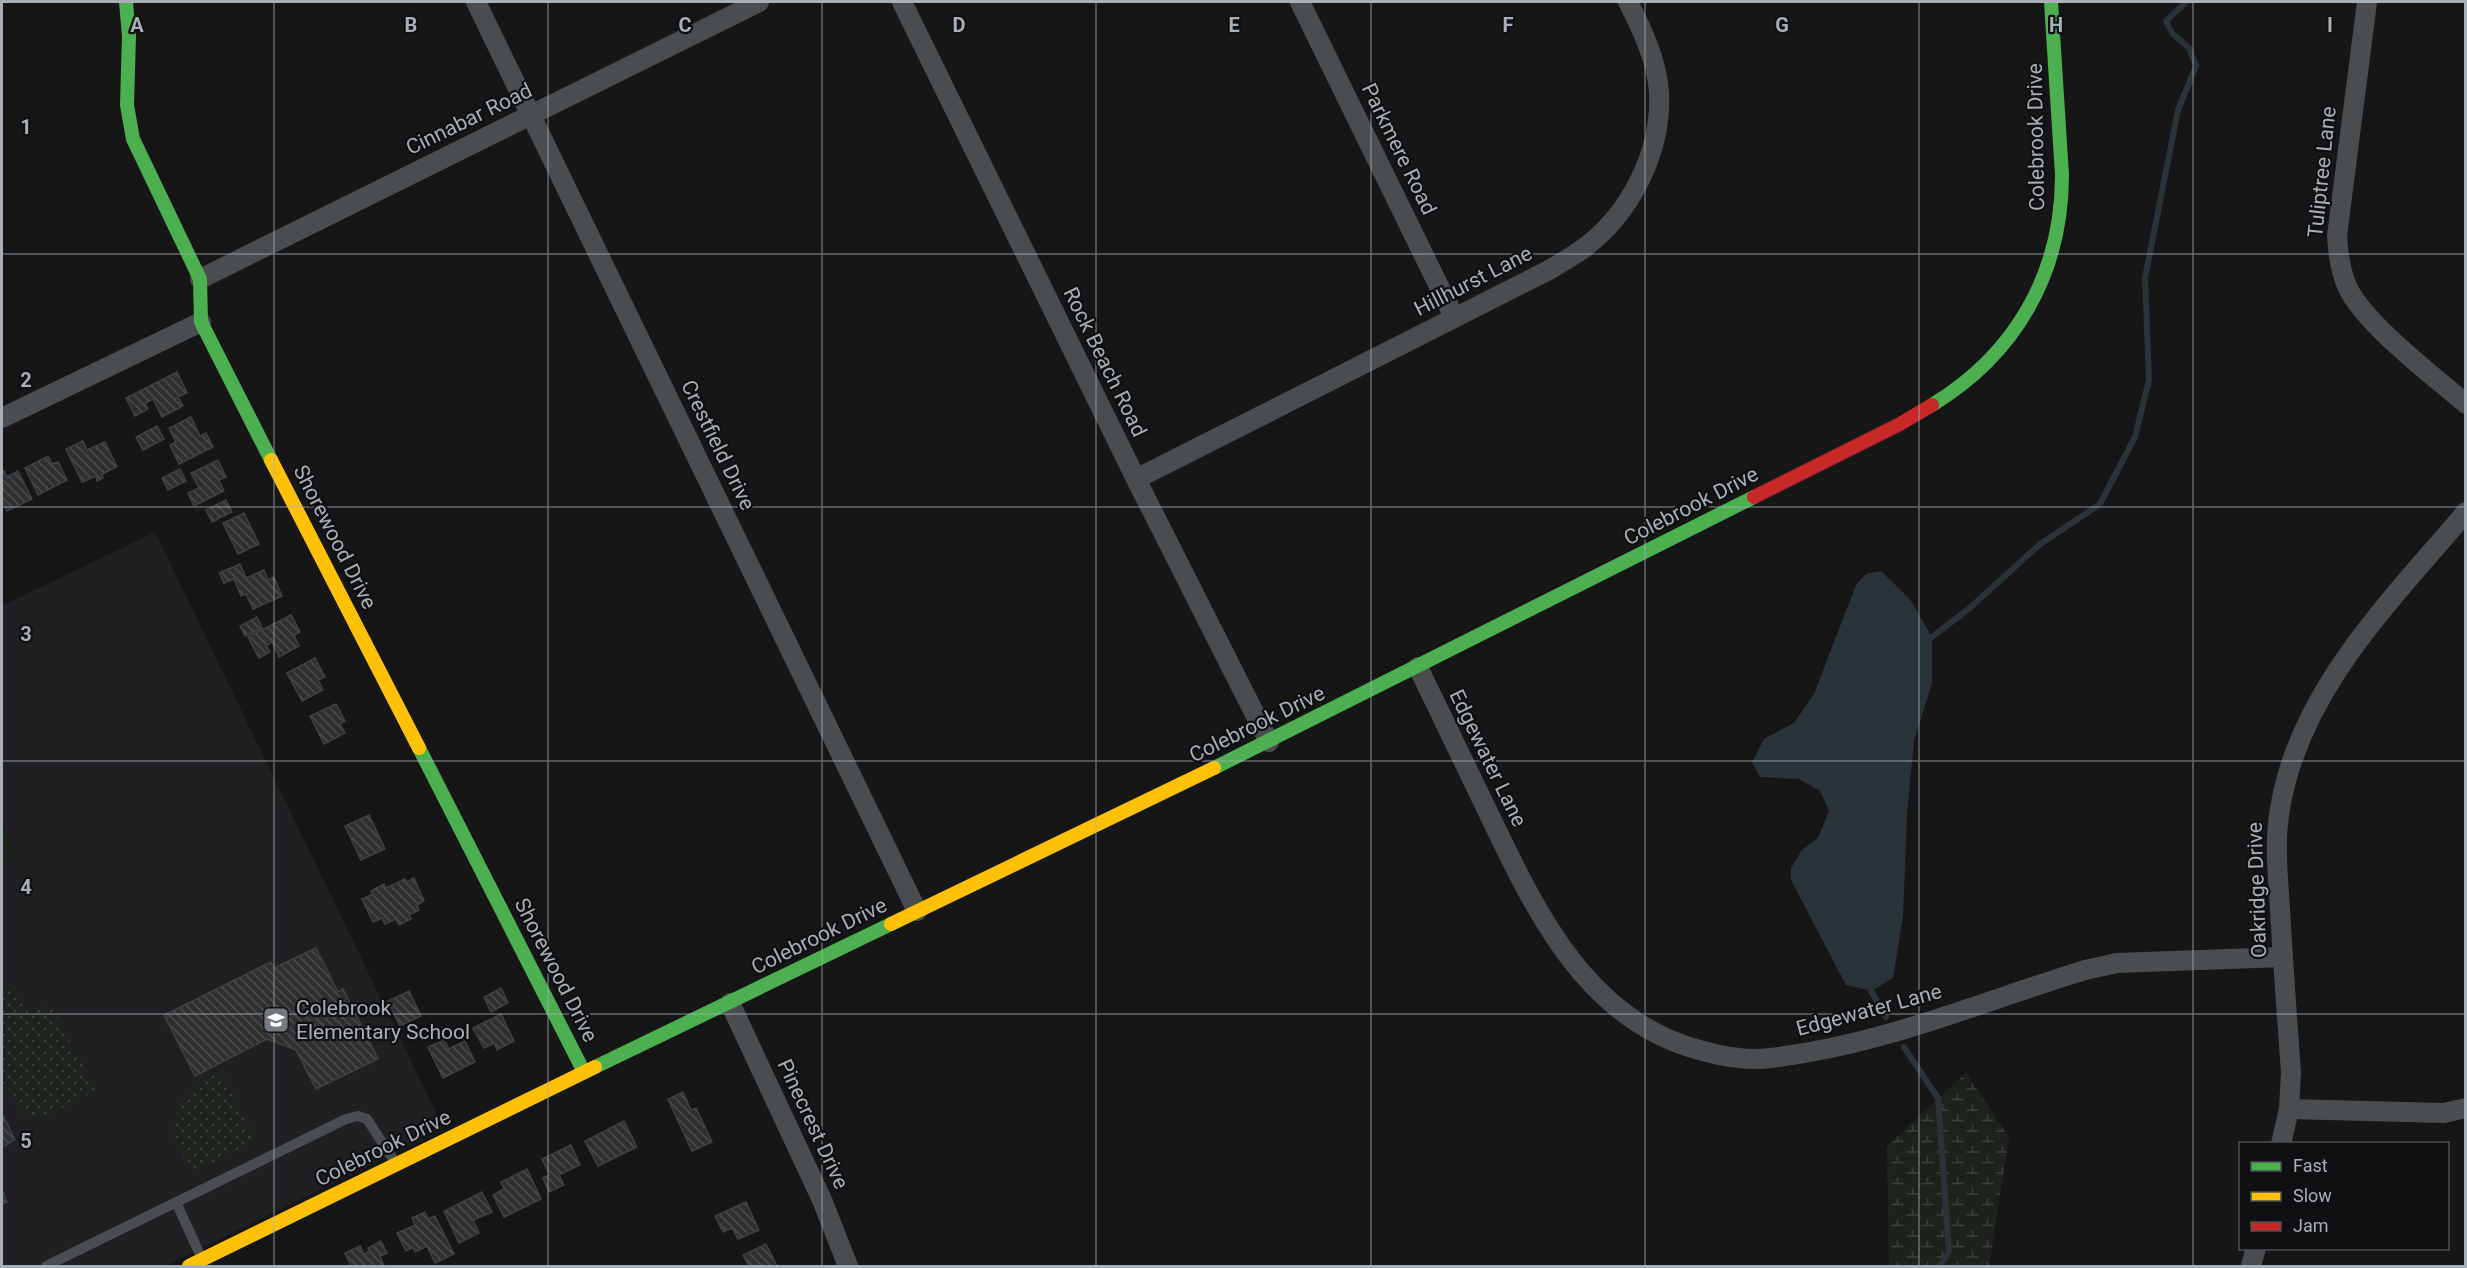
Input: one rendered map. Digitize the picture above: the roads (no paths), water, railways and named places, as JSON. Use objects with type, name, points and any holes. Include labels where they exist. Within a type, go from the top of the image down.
[{"type":"street","name":"Shorewood Drive","points":[[126,2],[130,22],[126,104],[128,123],[133,139],[200,279],[201,322],[584,1072]]},
{"type":"street","name":"Crestfield Drive","points":[[476,2],[917,911]]},
{"type":"street","name":"Cinnabar Road","points":[[200,279],[759,2]]},
{"type":"street","name":"Rock Beach Road","points":[[902,2],[1136,479],[1269,742]]},
{"type":"street","name":"Parkmere Road","points":[[1300,2],[1454,317]]},
{"type":"street","name":"Hillhurst Lane","points":[[1136,479],[1549,270],[1585,248],[1613,222],[1636,188],[1652,148],[1657,122],[1659,92],[1654,64],[1640,25],[1628,2]]},
{"type":"street","name":"Colebrook Drive","points":[[196,1263],[584,1072],[1269,742],[1900,424],[1950,393],[1980,371],[2022,319],[2045,270],[2055,238],[2061,202],[2061,161],[2057,68],[2051,2]]},
{"type":"street","name":"Tuliptree Lane","points":[[2367,2],[2337,236],[2339,261],[2347,288],[2360,308],[2466,404]]},
{"type":"street","points":[[2,418],[201,322]]},
{"type":"street","name":"Oakridge Drive","points":[[2281,1142],[2289,1109],[2290,1072],[2277,849],[2279,811],[2285,782],[2299,740],[2312,711],[2331,680],[2381,613],[2466,512]]},
{"type":"street","name":"Edgewater Lane","points":[[1418,667],[1520,880],[1565,954],[1586,979],[1616,1006],[1643,1027],[1677,1045],[1725,1057],[1768,1059],[1820,1051],[1873,1038],[2117,963],[2283,957]]},
{"type":"street","name":"Pinecrest Drive","points":[[730,1003],[822,1200],[848,1266]]},
{"type":"street","points":[[2289,1109],[2444,1113],[2466,1108]]},
{"type":"street","points":[[2252,1266],[2256,1250]]},
{"type":"lane","points":[[46,1266],[346,1119],[358,1116],[367,1119],[373,1125],[396,1165]]},
{"type":"lane","points":[[176,1202],[196,1263]]},
{"type":"waterway","points":[[1932,637],[1971,607],[2039,545],[2100,504],[2135,437],[2149,380],[2145,278],[2178,110],[2196,66],[2189,48],[2172,33],[2166,21],[2186,2]]},
{"type":"waterway","points":[[1871,991],[1886,1017]]},
{"type":"waterway","points":[[1904,1047],[1938,1098],[1949,1252],[1940,1266]]},
{"type":"place","name":"Colebrook Elementary School","points":[[276,1020]]}]
